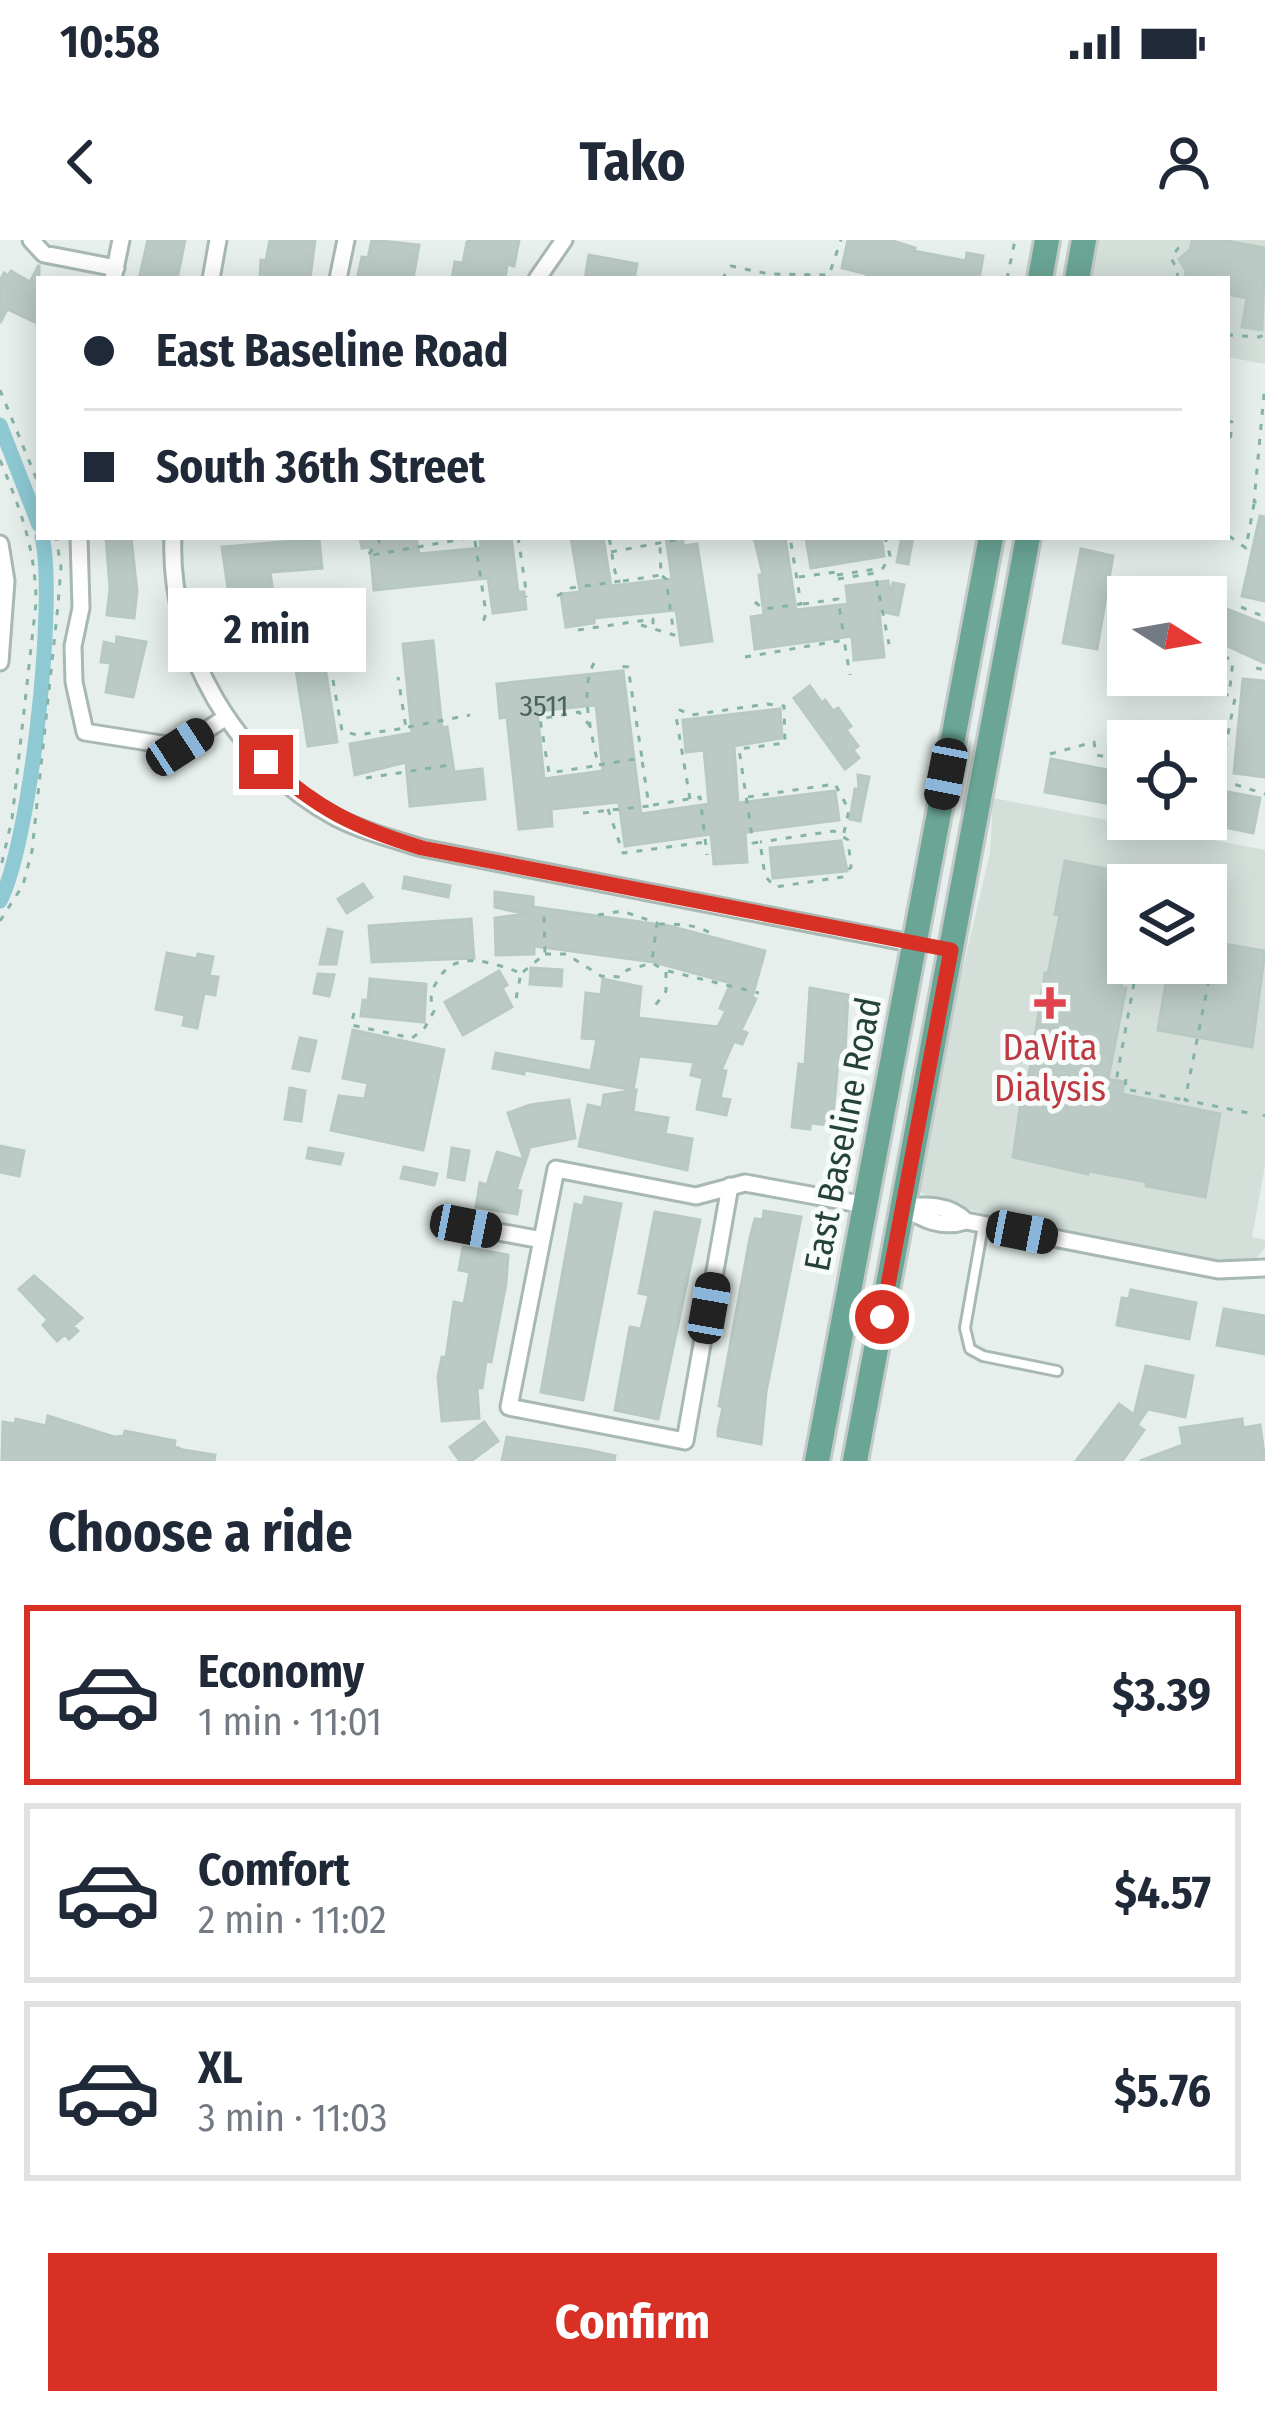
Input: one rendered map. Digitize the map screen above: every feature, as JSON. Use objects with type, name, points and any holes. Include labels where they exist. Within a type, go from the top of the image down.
[{"type":"main road","points":[[1041,276],[1047,240]]},
{"type":"main road","points":[[1078,276],[1084,240]]},
{"type":"main road","name":"East Baseline Road","points":[[818,1461],[990,540]]},
{"type":"main road","name":"East Baseline Road","points":[[855,1461],[1027,540]]},
{"type":"main road","points":[[961,698],[996,704]]},
{"type":"main road","points":[[915,944],[951,950]]},
{"type":"main road","points":[[866,1205],[903,1207]]},
{"type":"street","points":[[31,240],[44,254],[114,273],[121,240]]},
{"type":"street","points":[[212,276],[218,240]]},
{"type":"street","points":[[339,276],[346,240]]},
{"type":"street","points":[[539,276],[564,240]]},
{"type":"street","points":[[79,540],[81,608],[73,646],[74,682],[85,732],[180,747],[225,718]]},
{"type":"street","points":[[173,540],[179,614],[225,718],[298,792],[333,816],[422,848],[915,944]]},
{"type":"street","points":[[0,544],[6,581],[0,662]]},
{"type":"street","points":[[730,1186],[685,1442],[508,1406],[556,1169],[696,1196],[730,1186],[745,1184],[866,1205]]},
{"type":"street","points":[[903,1207],[927,1205],[956,1211],[966,1221],[1218,1270],[1265,1268]]},
{"type":"street","points":[[466,1226],[542,1240]]},
{"type":"lane","points":[[984,1225],[965,1328],[970,1349],[1057,1371]]},
{"type":"path","points":[[826,276],[836,265],[841,240]]},
{"type":"path","points":[[1008,276],[1015,240]]},
{"type":"path","points":[[1177,276],[1171,258],[1184,240]]},
{"type":"path","points":[[724,276],[730,266],[806,276]]},
{"type":"path","points":[[1230,335],[1260,337],[1265,333]]},
{"type":"path","points":[[0,390],[36,478]]},
{"type":"path","points":[[1230,537],[1246,548],[1264,394]]},
{"type":"path","points":[[1230,422],[1230,443]]},
{"type":"path","points":[[0,460],[27,527],[36,567],[36,603],[13,819],[0,872]]},
{"type":"path","points":[[1254,502],[1265,502]]},
{"type":"path","points":[[0,921],[23,886],[32,851],[61,567],[56,540]]},
{"type":"path","points":[[379,540],[367,556],[465,540]]},
{"type":"path","points":[[422,540],[423,548]]},
{"type":"path","points":[[475,540],[486,613],[481,629]]},
{"type":"path","points":[[518,540],[527,598]]},
{"type":"path","points":[[610,540],[615,572],[622,581]]},
{"type":"path","points":[[611,552],[678,540]]},
{"type":"path","points":[[791,540],[801,604]]},
{"type":"path","points":[[837,577],[884,568],[890,556],[886,540]]},
{"type":"path","points":[[641,625],[674,635],[660,544]]},
{"type":"path","points":[[797,577],[875,573],[890,644]]},
{"type":"path","points":[[557,596],[571,588],[661,574]]},
{"type":"path","points":[[837,577],[850,675]]},
{"type":"path","points":[[755,602],[763,609],[838,599]]},
{"type":"path","points":[[1240,607],[1265,617]]},
{"type":"path","points":[[578,630],[653,619],[653,629]]},
{"type":"path","points":[[745,657],[844,640]]},
{"type":"path","points":[[1227,658],[1233,661],[1228,695],[1235,698],[1227,739]]},
{"type":"path","points":[[595,663],[587,676],[598,765]]},
{"type":"path","points":[[616,666],[628,667],[649,806]]},
{"type":"path","points":[[1256,668],[1265,670]]},
{"type":"path","points":[[398,677],[406,728]]},
{"type":"path","points":[[333,680],[342,731],[357,735],[470,715]]},
{"type":"path","points":[[690,799],[676,716],[680,710],[691,715],[767,704],[784,706],[785,743],[739,749],[753,843],[834,831],[848,840],[851,867],[842,877],[775,887],[765,876],[760,842]]},
{"type":"path","points":[[592,728],[579,712],[540,718],[550,773],[642,758]]},
{"type":"path","points":[[1049,754],[1094,742],[1096,755],[1107,757]]},
{"type":"path","points":[[366,778],[450,764]]},
{"type":"path","points":[[1227,782],[1265,794]]},
{"type":"path","points":[[746,797],[835,784],[849,810],[843,837]]},
{"type":"path","points":[[583,813],[700,797],[707,856]]},
{"type":"path","points":[[608,808],[622,854],[705,842]]},
{"type":"path","points":[[598,915],[622,911],[715,937]]},
{"type":"path","points":[[544,915],[544,954]]},
{"type":"path","points":[[652,963],[657,923]]},
{"type":"path","points":[[516,998],[521,973],[544,954],[566,954],[601,976],[622,977],[640,964],[652,963],[666,971],[759,993]]},
{"type":"path","points":[[354,1013],[351,1025],[412,1038],[424,1029],[434,1010],[433,988],[452,964],[484,960],[521,973]]},
{"type":"path","points":[[651,1011],[666,991],[666,971]]},
{"type":"path","points":[[1134,984],[1117,1076],[1126,1078],[1125,1089],[1250,1113]]},
{"type":"path","points":[[1185,1100],[1208,984]]},
{"type":"shaded area","points":[[1098,240],[1265,240],[1265,364],[1230,358],[1230,276],[1091,276]]},
{"type":"shaded area","points":[[993,798],[1107,820],[1107,840],[1213,840],[1265,850],[1265,1166],[1252,1237],[1265,1240],[1265,1248],[1252,1263],[1237,1265],[1008,1220],[922,1193],[919,1186],[990,853]]},
{"type":"building","points":[[148,240],[185,240],[178,276],[140,276]]},
{"type":"building","points":[[270,240],[315,240],[310,276],[260,276],[261,260],[266,261]]},
{"type":"building","points":[[372,240],[419,245],[414,276],[358,275],[362,257],[368,258]]},
{"type":"building","points":[[519,240],[514,266],[507,264],[505,276],[453,276],[455,262],[463,263],[467,242]]},
{"type":"building","points":[[848,240],[890,240],[914,251],[966,261],[967,253],[983,256],[980,276],[866,276],[842,268]]},
{"type":"building","points":[[1192,240],[1265,248],[1262,330],[1242,327],[1247,298],[1230,295],[1230,276],[1185,276],[1179,259],[1190,250]]},
{"type":"building","points":[[589,255],[637,264],[635,276],[586,276]]},
{"type":"building","points":[[39,265],[35,322],[7,309],[0,323],[4,273],[8,276],[11,271],[30,282]]},
{"type":"building","points":[[1260,516],[1265,517],[1265,601],[1242,596]]},
{"type":"building","points":[[106,540],[131,540],[137,591],[134,618],[107,615]]},
{"type":"building","points":[[319,540],[322,568],[270,572],[276,612],[344,602],[348,651],[323,654],[337,742],[308,746],[295,663],[252,668],[246,627],[234,629],[222,547]]},
{"type":"building","points":[[361,540],[417,540],[419,554],[481,548],[480,540],[511,540],[518,592],[524,592],[526,609],[493,613],[488,578],[374,590],[370,547],[362,548]]},
{"type":"building","points":[[571,540],[603,540],[611,586],[672,579],[666,540],[683,540],[683,546],[697,544],[712,641],[681,645],[676,610],[594,618],[594,623],[566,627],[561,594],[580,592]]},
{"type":"building","points":[[755,540],[785,540],[796,610],[848,604],[846,586],[888,581],[891,596],[893,583],[904,585],[898,615],[879,611],[884,657],[854,660],[852,636],[755,649],[751,617],[764,615],[759,575],[763,575]]},
{"type":"building","points":[[806,540],[881,540],[884,556],[811,568]]},
{"type":"building","points":[[901,540],[912,540],[908,564],[897,562]]},
{"type":"building","points":[[1081,549],[1113,556],[1097,649],[1063,643]]},
{"type":"building","points":[[1227,609],[1265,624],[1265,663],[1227,646]]},
{"type":"building","points":[[117,637],[146,642],[133,697],[106,692],[111,663],[101,662],[104,642],[116,645]]},
{"type":"building","points":[[433,641],[442,728],[447,727],[454,772],[482,769],[485,799],[410,806],[406,762],[355,775],[350,744],[412,733],[403,644]]},
{"type":"building","points":[[623,671],[641,814],[709,804],[704,750],[686,752],[683,720],[780,709],[782,738],[734,746],[738,803],[835,791],[839,820],[745,833],[747,862],[714,864],[711,834],[625,846],[619,802],[551,809],[552,826],[519,829],[507,717],[500,718],[497,684]],"holes":[[[596,705],[603,771],[544,779],[537,711]]]},
{"type":"building","points":[[1243,679],[1265,681],[1265,777],[1234,773]]},
{"type":"building","points":[[810,686],[822,703],[825,700],[833,711],[838,708],[851,726],[846,730],[858,746],[853,750],[859,758],[845,769],[794,698]]},
{"type":"building","points":[[1051,759],[1107,770],[1107,803],[1045,792]]},
{"type":"building","points":[[858,775],[869,777],[860,821],[850,819]]},
{"type":"building","points":[[1227,792],[1260,798],[1253,833],[1227,827]]},
{"type":"building","points":[[841,841],[847,871],[773,878],[770,848]]},
{"type":"building","points":[[1065,861],[1107,869],[1107,984],[1126,988],[1108,1079],[1124,1082],[1122,1094],[1220,1114],[1205,1197],[1013,1157],[1024,1081],[1028,1082],[1045,973],[1060,915],[1055,914]]},
{"type":"building","points":[[405,877],[450,886],[448,897],[403,888]]},
{"type":"building","points":[[363,884],[372,897],[347,913],[338,899]]},
{"type":"building","points":[[495,892],[533,897],[533,907],[669,926],[765,951],[752,997],[756,999],[741,1030],[747,1033],[742,1044],[734,1041],[721,1070],[726,1071],[720,1098],[730,1100],[726,1115],[697,1109],[703,1078],[691,1075],[694,1062],[639,1056],[633,1090],[493,1068],[496,1053],[591,1071],[597,1039],[582,1038],[586,993],[601,995],[603,979],[641,987],[638,1018],[718,1027],[731,983],[654,962],[534,946],[534,954],[496,955],[495,918],[526,914],[495,907]]},
{"type":"building","points":[[471,919],[474,958],[372,962],[369,926]]},
{"type":"building","points":[[328,929],[342,932],[336,964],[320,964]]},
{"type":"building","points":[[1227,945],[1265,951],[1252,1047],[1158,1030],[1166,984],[1227,984]]},
{"type":"building","points":[[167,953],[213,957],[209,976],[218,977],[215,995],[204,993],[197,1028],[183,1025],[185,1015],[156,1009]]},
{"type":"building","points":[[531,968],[562,970],[561,986],[530,984]]},
{"type":"building","points":[[499,971],[512,1007],[463,1035],[445,1002]]},
{"type":"building","points":[[318,974],[334,975],[329,996],[314,993]]},
{"type":"building","points":[[370,979],[426,984],[424,1022],[361,1016]]},
{"type":"building","points":[[810,988],[848,995],[845,1052],[839,1052],[832,1125],[810,1123],[810,1129],[792,1127],[799,1064],[805,1065]]},
{"type":"building","points":[[353,1030],[444,1050],[423,1150],[331,1130],[339,1096],[365,1099],[368,1083],[343,1078]]},
{"type":"building","points":[[300,1038],[316,1041],[309,1071],[293,1068]]},
{"type":"building","points":[[290,1088],[305,1091],[301,1121],[285,1119]]},
{"type":"building","points":[[636,1090],[633,1112],[668,1118],[665,1134],[692,1139],[687,1170],[579,1146],[588,1105],[602,1108],[604,1095]]},
{"type":"building","points":[[569,1100],[575,1138],[530,1147],[516,1190],[521,1191],[517,1214],[476,1207],[480,1183],[487,1185],[497,1152],[524,1160],[508,1113]]},
{"type":"building","points":[[0,1146],[24,1151],[19,1176],[0,1172]]},
{"type":"building","points":[[309,1148],[343,1154],[340,1164],[307,1158]]},
{"type":"building","points":[[452,1148],[469,1151],[464,1180],[448,1177]]},
{"type":"building","points":[[404,1167],[437,1174],[434,1185],[401,1178]]},
{"type":"building","points":[[585,1197],[621,1204],[583,1400],[541,1392],[575,1204],[583,1206]]},
{"type":"building","points":[[764,1211],[801,1217],[766,1392],[761,1444],[718,1436],[718,1431],[750,1238],[755,1219],[763,1220]]},
{"type":"building","points":[[655,1212],[700,1220],[658,1419],[615,1410],[630,1327],[641,1329],[649,1295],[639,1293]]},
{"type":"building","points":[[463,1247],[508,1255],[506,1283],[491,1362],[486,1361],[482,1388],[477,1387],[479,1418],[442,1421],[438,1377],[442,1357],[446,1358],[454,1302],[464,1304],[470,1272],[459,1270]]},
{"type":"building","points":[[34,1276],[82,1318],[69,1339],[65,1334],[57,1341],[43,1325],[48,1320],[19,1289]]},
{"type":"building","points":[[1131,1290],[1196,1303],[1189,1339],[1117,1325],[1122,1298],[1129,1299]]},
{"type":"building","points":[[1224,1309],[1265,1316],[1265,1354],[1217,1345]]},
{"type":"building","points":[[1146,1366],[1193,1376],[1185,1417],[1148,1409],[1137,1425],[1144,1430],[1122,1461],[1076,1461],[1119,1404],[1134,1415]]},
{"type":"building","points":[[48,1416],[114,1437],[124,1436],[125,1431],[175,1441],[174,1446],[183,1450],[215,1455],[214,1461],[2,1461],[3,1422],[15,1424],[16,1419],[46,1426]]},
{"type":"building","points":[[1242,1419],[1243,1428],[1260,1425],[1265,1461],[1140,1461],[1183,1445],[1180,1428]]},
{"type":"building","points":[[484,1422],[498,1441],[471,1461],[460,1461],[450,1447]]},
{"type":"building","points":[[507,1437],[615,1456],[614,1461],[502,1461]]},
{"type":"waterway","points":[[0,425],[36,517]]},
{"type":"waterway","points":[[0,901],[21,829],[38,722],[46,613],[42,540]]},
{"type":"place","name":"DaVita Dialysis","points":[[1050,1003]]},
{"type":"route","points":[[266,762],[333,816],[422,848],[951,950],[882,1317]]}]
